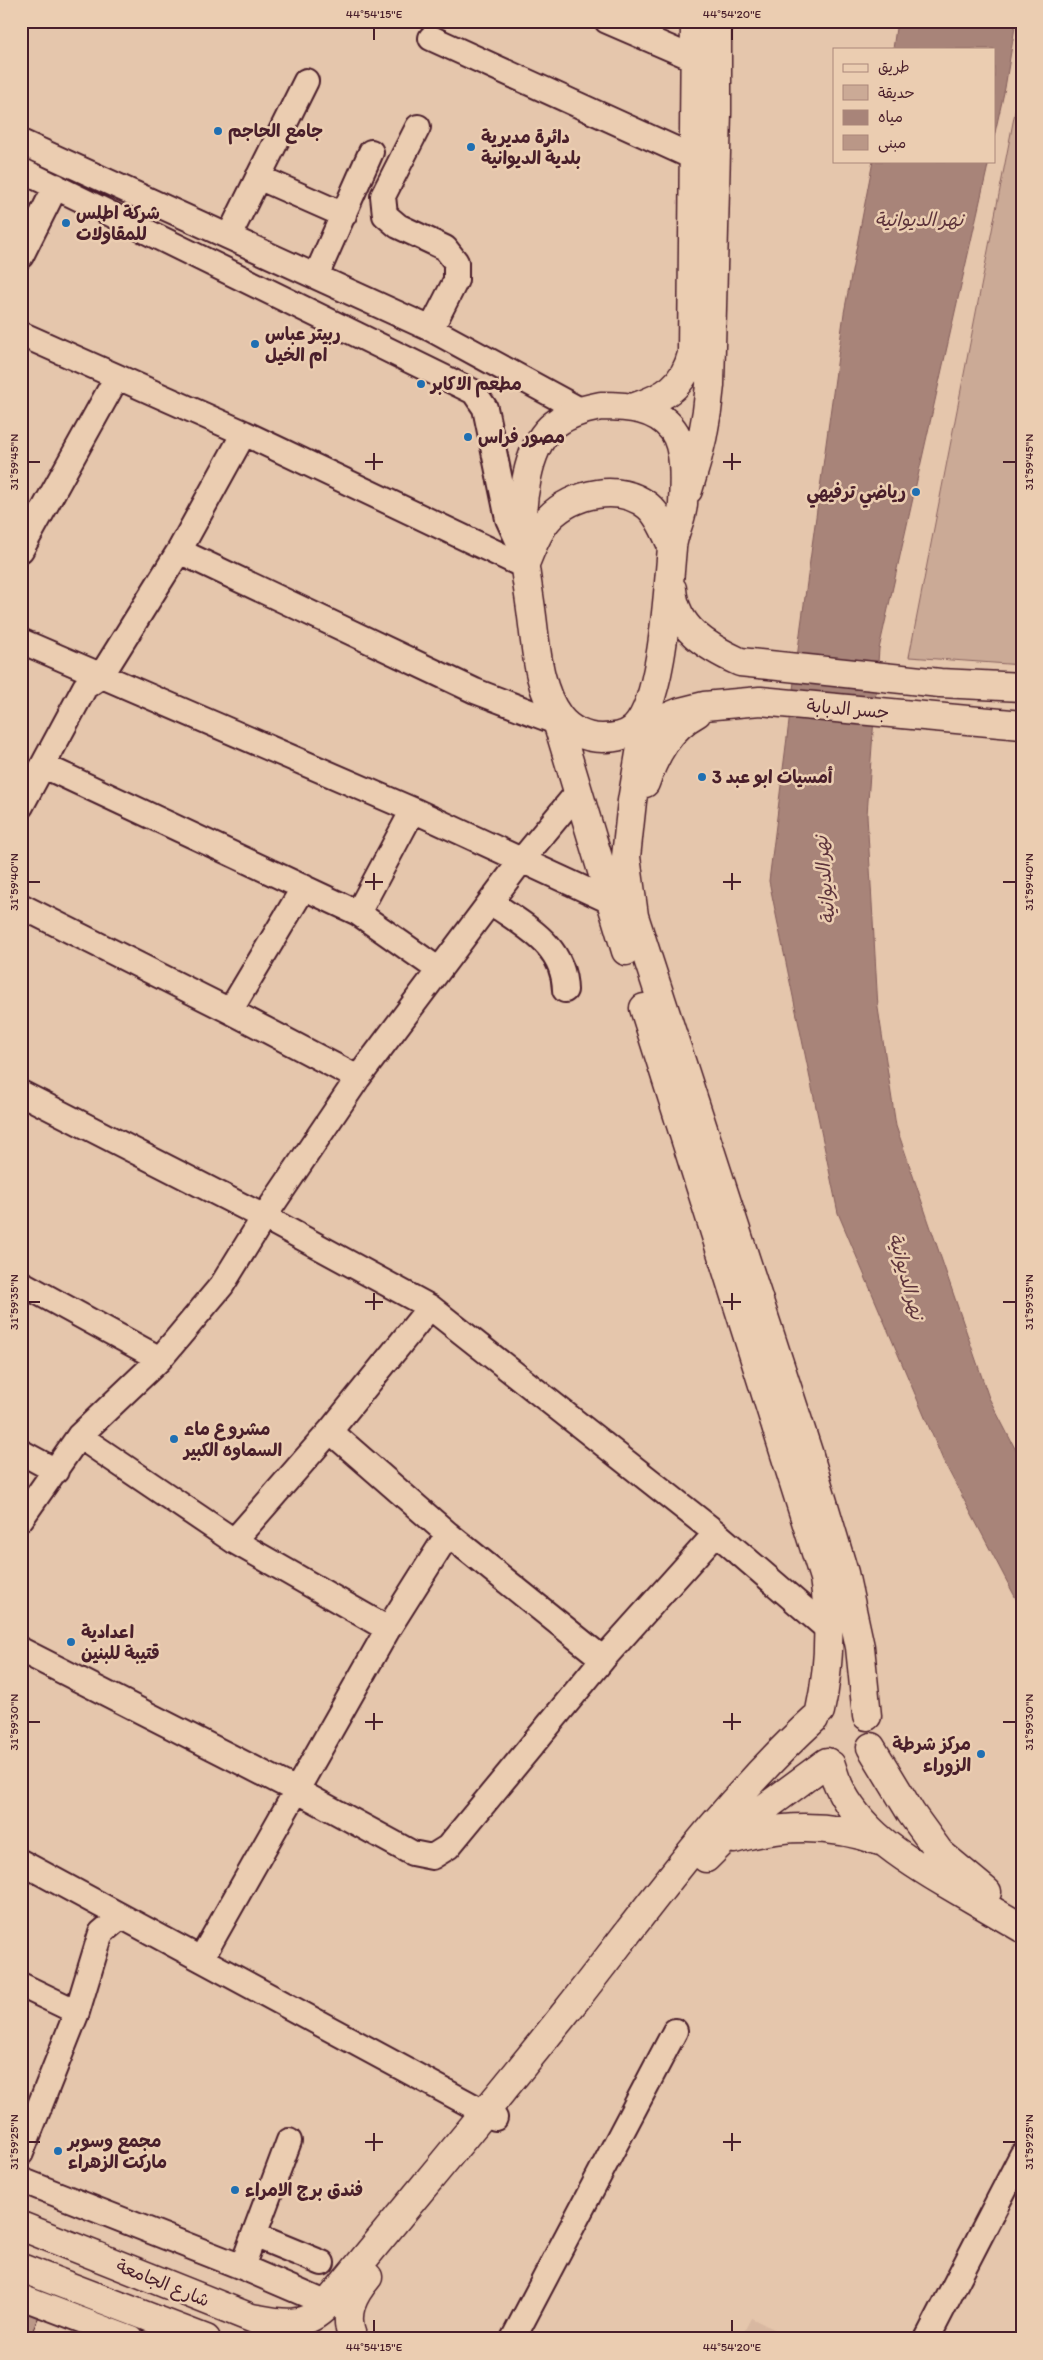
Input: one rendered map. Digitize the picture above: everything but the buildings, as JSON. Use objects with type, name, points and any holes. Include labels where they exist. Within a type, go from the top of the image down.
[{"type":"main road","points":[[252,2318],[283,2324],[298,2324],[312,2318],[328,2304],[491,2116],[716,1846],[829,1764],[850,1765],[866,1755],[871,1747],[873,1736],[867,1716],[860,1647],[844,1572],[808,1452],[634,916],[626,857],[640,722],[666,623],[671,558],[683,505],[700,452],[708,419],[711,358],[706,59],[695,21]]},
{"type":"main road","points":[[717,21],[706,59],[695,158],[692,354],[688,368],[674,387],[652,401],[634,407],[601,406],[580,410],[553,424],[539,440],[532,453],[520,515],[523,557],[543,682],[560,720],[578,792],[610,901],[824,1578],[830,1631],[828,1671],[810,1738],[813,1748],[829,1764],[847,1804],[882,1841],[905,1858],[1022,1928]]},
{"type":"main road","points":[[634,407],[662,419],[676,436],[682,469],[683,505]]},
{"type":"main road","points":[[523,557],[549,518],[580,499],[597,493],[614,492],[640,501],[650,507],[666,533],[671,558]]},
{"type":"main road","name":"جسر الدبابة","points":[[671,558],[672,593],[679,615],[693,635],[714,650],[740,662],[940,683],[1022,687]]},
{"type":"main road","name":"جسر الدبابة","points":[[713,705],[760,701],[1022,725]]},
{"type":"main road","points":[[560,720],[591,737],[616,737],[640,722],[713,705]]},
{"type":"main road","points":[[626,857],[638,801],[653,761],[671,733],[687,718],[713,705]]},
{"type":"main road","points":[[353,2339],[348,2316],[355,2293],[722,1815],[763,1768],[817,1715],[829,1706],[845,1704],[859,1709],[867,1716]]},
{"type":"main road","points":[[871,1747],[905,1804],[940,1853],[1022,1923]]},
{"type":"main road","points":[[716,1846],[746,1836],[792,1828],[829,1828],[882,1841]]},
{"type":"main road","name":"شارع الجامعة","points":[[21,2226],[306,2339]]},
{"type":"main road","name":"شارع الجامعة","points":[[21,2268],[206,2339]]},
{"type":"street","points":[[607,21],[706,59]]},
{"type":"street","points":[[431,38],[695,158]]},
{"type":"street","points":[[229,236],[306,82]]},
{"type":"street","points":[[418,127],[383,196],[384,215],[398,226],[445,248],[456,262],[456,280],[431,329]]},
{"type":"street","points":[[23,147],[229,236],[431,329],[580,410]]},
{"type":"street","points":[[316,276],[371,152]]},
{"type":"street","points":[[21,170],[474,392],[485,408],[506,510],[523,557]]},
{"type":"street","points":[[258,177],[344,215]]},
{"type":"street","points":[[21,256],[56,186]]},
{"type":"street","points":[[21,334],[523,557]]},
{"type":"street","points":[[21,550],[117,377]]},
{"type":"street","points":[[21,806],[85,687],[101,676],[179,551],[244,433]]},
{"type":"street","points":[[179,551],[475,691],[560,720]]},
{"type":"street","points":[[21,641],[413,810],[610,901]]},
{"type":"street","points":[[44,766],[358,913],[439,970]]},
{"type":"street","points":[[21,1519],[79,1436],[160,1359],[222,1285],[264,1216],[358,1078],[521,861],[578,792]]},
{"type":"street","points":[[358,913],[413,810]]},
{"type":"street","points":[[230,1011],[304,887]]},
{"type":"street","points":[[492,902],[549,944],[558,958],[565,977],[566,990]]},
{"type":"street","points":[[21,906],[358,1078]]},
{"type":"street","points":[[21,1092],[264,1216],[430,1307],[716,1533],[830,1631]]},
{"type":"street","points":[[21,1283],[160,1359]]},
{"type":"street","points":[[234,1541],[330,1431],[430,1307]]},
{"type":"street","points":[[330,1431],[448,1534],[603,1659]]},
{"type":"street","points":[[79,1436],[234,1541],[388,1629]]},
{"type":"street","points":[[21,1452],[56,1471]]},
{"type":"street","points":[[21,1650],[296,1790],[412,1853],[432,1857],[448,1847],[603,1659],[716,1533]]},
{"type":"street","points":[[201,1959],[388,1629],[448,1534]]},
{"type":"street","points":[[21,1862],[491,2116]]},
{"type":"street","points":[[21,2152],[77,2012],[101,1933],[120,1917]]},
{"type":"street","points":[[21,1985],[77,2012]]},
{"type":"street","points":[[513,2339],[675,2031]]},
{"type":"street","points":[[242,2267],[289,2141]]},
{"type":"street","points":[[927,2339],[1022,2155]]},
{"type":"street","points":[[21,2180],[242,2267],[328,2304]]},
{"type":"street","points":[[254,2235],[322,2263]]},
{"type":"street","points":[[21,2297],[132,2339]]},
{"type":"shaded area","points":[[751,2318],[795,2339],[740,2339]]},
{"type":"green space","points":[[1022,76],[1022,665],[909,657]]},
{"type":"water","points":[[897,21],[1016,21],[996,128],[996,48],[893,48]]},
{"type":"water","name":"نهر الديوانية","points":[[873,162],[989,162],[879,649],[867,815],[878,1008],[896,1126],[989,1398],[1022,1462],[1022,1610],[943,1460],[838,1213],[769,881],[801,626],[844,313]]},
{"type":"place","name":"جامع الحاجم","points":[[218,131]]},
{"type":"place","name":"دائرة مديرية بلدية الديوانية","points":[[471,147]]},
{"type":"place","name":"شركة اطلس للمقاولات","points":[[66,223]]},
{"type":"place","name":"ربيتر عباس ام الخيل","points":[[255,344]]},
{"type":"place","name":"مطعم الاكابر","points":[[421,384]]},
{"type":"place","name":"مصور فراس","points":[[468,437]]},
{"type":"place","name":"رياضي ترفيهي","points":[[916,492]]},
{"type":"place","name":"أمسيات ابو عبد 3","points":[[702,777]]},
{"type":"place","name":"مشروع ماء السماوه الكبير","points":[[174,1439]]},
{"type":"place","name":"اعدادية قتيبة للبنين","points":[[71,1642]]},
{"type":"place","name":"مركز شرطة الزوراء","points":[[981,1754]]},
{"type":"place","name":"مجمع وسوبر ماركت الزهراء","points":[[58,2151]]},
{"type":"place","name":"فندق برج الامراء","points":[[235,2190]]}]
